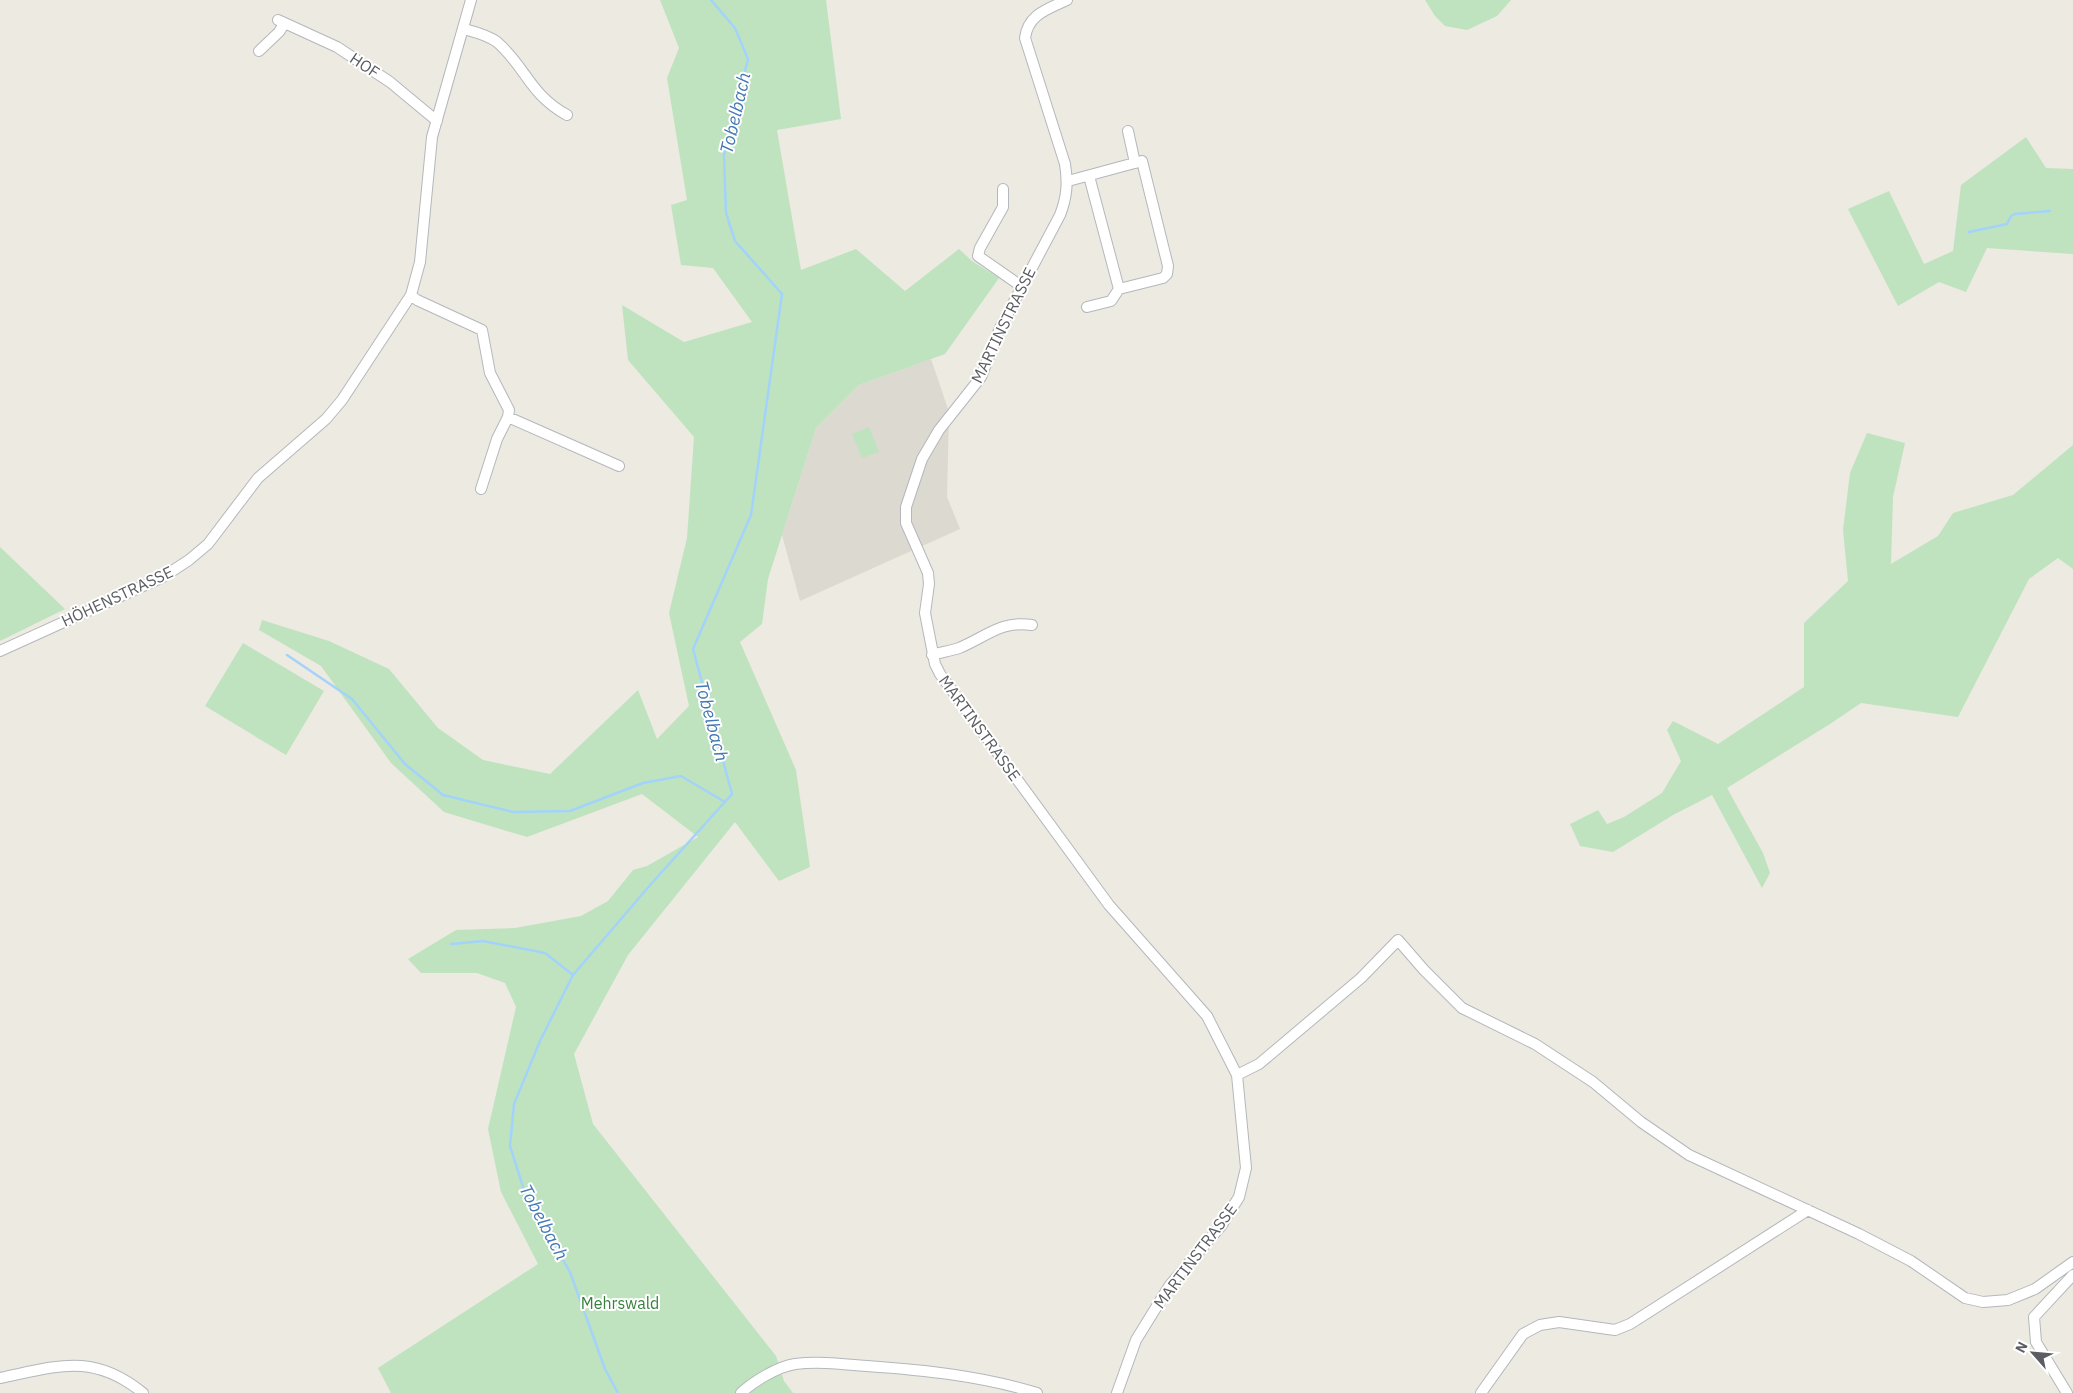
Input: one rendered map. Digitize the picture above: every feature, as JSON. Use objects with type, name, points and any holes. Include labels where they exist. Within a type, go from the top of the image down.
[{"type":"street","name":"HÖHENSTRASSE","points":[[0,650],[163,577],[208,544],[258,478],[326,419],[342,400],[411,295],[420,262],[432,137],[471,0]]},
{"type":"street","name":"MARTINSTRASSE","points":[[1067,0],[1037,14],[1029,24],[1026,38],[1065,164],[1068,180],[1066,200],[1060,215],[1000,328],[981,376],[939,430],[922,459],[906,507],[906,523],[928,573],[929,584],[924,608],[932,654],[940,674],[1109,905],[1207,1016],[1237,1075],[1246,1168],[1239,1197],[1221,1226],[1170,1285],[1136,1340],[1117,1393]]},
{"type":"street","name":"HOF","points":[[260,51],[279,32],[281,22],[338,47],[390,82],[437,121]]},
{"type":"street","points":[[464,28],[496,42],[538,94],[549,105],[567,115]]},
{"type":"street","points":[[1128,132],[1135,163]]},
{"type":"street","points":[[1068,180],[1142,161],[1168,266],[1167,274],[1163,278],[1118,289]]},
{"type":"street","points":[[1087,307],[1112,301],[1118,289],[1089,176]]},
{"type":"street","points":[[1003,189],[1003,207],[980,248],[978,256],[1021,286]]},
{"type":"street","points":[[411,295],[417,300],[482,330],[490,373],[505,401],[508,417],[497,439],[482,489]]},
{"type":"street","points":[[508,417],[619,466]]},
{"type":"street","points":[[932,654],[960,648],[991,630],[1013,624],[1032,625]]},
{"type":"street","points":[[1237,1075],[1259,1064],[1361,978],[1398,940],[1442,990],[1462,1008],[1535,1044],[1593,1082],[1641,1122],[1689,1155],[1808,1210],[1911,1261],[1965,1298],[1983,1302],[2008,1300],[2035,1289],[2073,1262]]},
{"type":"street","points":[[1481,1393],[1523,1334],[1540,1325],[1559,1322],[1615,1330],[1630,1324],[1808,1210]]},
{"type":"street","points":[[2067,1393],[2036,1342],[2034,1317],[2073,1275]]},
{"type":"street","points":[[741,1393],[750,1385],[783,1368],[793,1364],[813,1363],[889,1367],[965,1377],[1036,1393]]},
{"type":"street","points":[[0,1378],[59,1366],[83,1364],[107,1370],[143,1393]]},
{"type":"shaded area","points":[[931,359],[949,412],[947,497],[960,529],[800,601],[782,535],[816,428],[859,385]]},
{"type":"green space","name":"Mehrswald","points":[[660,0],[826,0],[841,119],[777,130],[801,270],[856,249],[905,291],[959,249],[972,261],[999,278],[945,354],[859,385],[816,428],[768,579],[762,624],[740,642],[796,770],[810,867],[779,881],[735,822],[628,955],[574,1054],[593,1124],[776,1356],[784,1381],[793,1393],[391,1393],[378,1368],[538,1264],[501,1192],[488,1129],[516,1007],[505,983],[477,973],[421,973],[408,959],[456,930],[515,928],[581,916],[608,901],[633,870],[647,866],[698,837],[642,794],[527,837],[444,812],[391,763],[321,666],[259,630],[262,620],[329,641],[389,669],[438,728],[483,760],[550,774],[638,690],[657,739],[689,706],[669,613],[687,538],[694,437],[628,360],[622,305],[684,342],[752,322],[713,268],[681,265],[671,205],[687,200],[667,78],[679,48]]},
{"type":"green space","points":[[1425,0],[1511,0],[1497,16],[1467,30],[1445,26],[1435,16]]},
{"type":"green space","points":[[2026,137],[2046,168],[2073,169],[2073,254],[1987,248],[1966,292],[1939,282],[1898,306],[1848,209],[1889,191],[1924,264],[1953,251],[1961,185]]},
{"type":"green space","points":[[869,427],[879,452],[862,458],[852,434]]},
{"type":"green space","points":[[1867,433],[1905,443],[1893,497],[1891,564],[1938,536],[1953,513],[2013,495],[2073,445],[2073,569],[2058,558],[2029,579],[1958,717],[1861,703],[1727,788],[1763,853],[1770,873],[1762,888],[1712,795],[1673,815],[1613,852],[1580,846],[1570,824],[1598,810],[1607,824],[1624,817],[1662,793],[1681,761],[1667,730],[1673,721],[1718,744],[1804,687],[1804,623],[1848,581],[1843,530],[1850,473]]},
{"type":"green space","points":[[0,547],[65,609],[0,641]]},
{"type":"green space","points":[[243,643],[324,691],[286,755],[205,706]]},
{"type":"waterway","name":"Tobelbach","points":[[618,1393],[605,1369],[570,1272],[525,1193],[510,1146],[514,1104],[540,1041],[573,975],[732,794],[693,649],[751,515],[782,294],[735,241],[726,213],[724,155],[748,59],[735,28],[711,0]]},
{"type":"waterway","points":[[1969,232],[2007,224],[2011,216],[2015,214],[2050,211]]},
{"type":"waterway","points":[[287,655],[352,699],[405,764],[443,795],[513,812],[570,811],[643,783],[681,776],[725,802]]},
{"type":"waterway","points":[[451,944],[483,941],[545,953],[573,975]]}]
